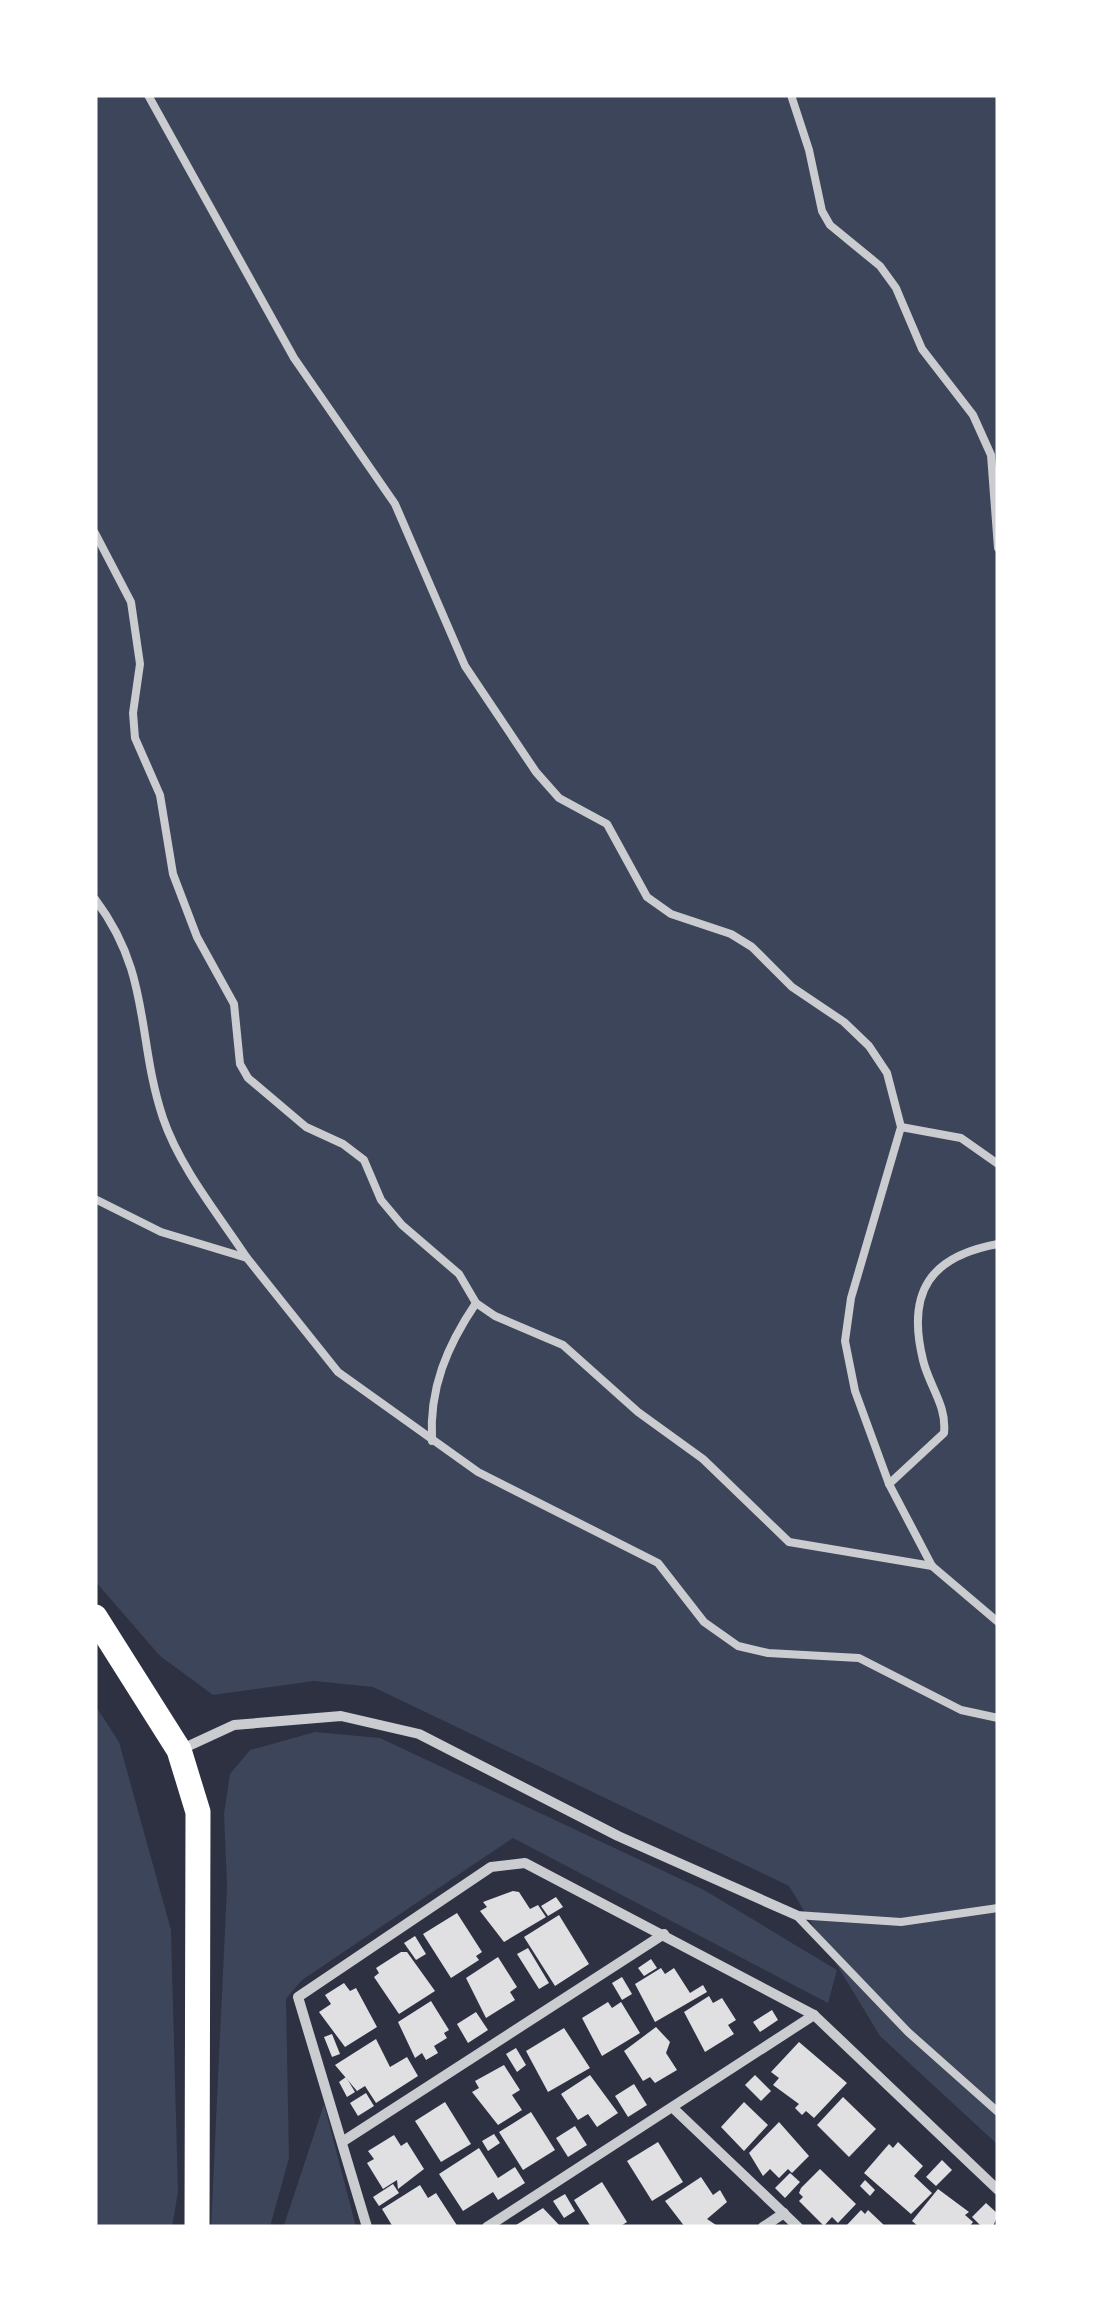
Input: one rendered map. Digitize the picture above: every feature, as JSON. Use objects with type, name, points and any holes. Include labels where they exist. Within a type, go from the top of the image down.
[{"type":"main road","points":[[95,1616],[179,1750],[198,1812],[201,1881],[196,2227]]},
{"type":"street","points":[[179,1750],[234,1725],[341,1716],[419,1734],[618,1836],[796,1916]]},
{"type":"street","points":[[367,2227],[298,1997],[492,1868],[525,1863],[814,2015],[998,2190]]},
{"type":"street","points":[[342,2142],[664,1934]]},
{"type":"street","points":[[487,2227],[814,2015]]},
{"type":"street","points":[[672,2108],[798,2227]]},
{"type":"street","points":[[763,2227],[784,2214]]},
{"type":"lane","points":[[148,95],[294,358],[395,504],[464,666],[536,772],[559,798],[607,824],[647,897],[671,914],[731,934],[752,948],[792,987],[844,1022],[869,1046],[887,1073],[901,1128],[851,1298],[846,1341],[856,1391],[889,1484],[932,1566],[998,1622]]},
{"type":"lane","points":[[793,95],[822,211],[830,225],[880,266],[896,288],[922,348],[973,415],[995,455],[998,548]]},
{"type":"lane","points":[[95,533],[132,602],[140,664],[133,713],[135,738],[160,795],[181,900],[234,1004],[240,1064],[261,1090],[306,1127],[343,1144],[364,1160],[381,1200],[402,1225],[459,1274],[476,1303],[495,1316],[563,1345],[638,1412],[703,1459],[789,1542],[809,1549],[932,1566]]},
{"type":"lane","points":[[95,900],[119,931],[132,964],[163,1118],[180,1155],[247,1258],[338,1372],[478,1472],[658,1563],[704,1622],[738,1646],[768,1653],[860,1658],[961,1710],[998,1718]]},
{"type":"lane","points":[[901,1128],[962,1138],[998,1164]]},
{"type":"lane","points":[[95,1199],[161,1232],[247,1258]]},
{"type":"lane","points":[[889,1484],[944,1433],[946,1416],[923,1361],[918,1315],[931,1273],[944,1260],[970,1249],[998,1244]]},
{"type":"lane","points":[[432,1441],[436,1380],[454,1336],[476,1303]]},
{"type":"lane","points":[[796,1916],[901,1922],[998,1908]]},
{"type":"lane","points":[[796,1916],[908,2032],[998,2112]]},
{"type":"shaded area","points":[[95,95],[998,95],[998,2145],[880,2036],[789,1886],[373,1687],[314,1681],[213,1695],[160,1656],[95,1581]]},
{"type":"shaded area","points":[[95,1705],[119,1742],[171,1930],[178,2192],[172,2227],[95,2227]]},
{"type":"shaded area","points":[[315,1732],[380,1738],[704,1890],[837,1970],[828,2003],[513,1838],[302,1980],[286,1999],[289,2158],[270,2227],[211,2227],[227,1887],[224,1814],[230,1774],[250,1750]]},
{"type":"shaded area","points":[[324,2104],[356,2227],[285,2227],[284,2225]]},
{"type":"building","points":[[519,1892],[530,1909],[538,1905],[546,1917],[504,1942],[480,1911],[487,1907],[483,1902]]},
{"type":"building","points":[[556,1897],[563,1907],[548,1916],[541,1906]]},
{"type":"building","points":[[457,1913],[482,1952],[476,1956],[479,1960],[451,1978],[423,1934]]},
{"type":"building","points":[[559,1915],[589,1964],[555,1986],[524,1937]]},
{"type":"building","points":[[415,1936],[426,1954],[416,1960],[404,1943]]},
{"type":"building","points":[[528,1948],[549,1983],[539,1989],[517,1954]]},
{"type":"building","points":[[407,1952],[435,1991],[399,2014],[374,1977],[379,1973],[376,1968]]},
{"type":"building","points":[[498,1957],[517,1987],[510,1992],[515,2000],[486,2018],[466,1978]]},
{"type":"building","points":[[651,1959],[657,1968],[644,1976],[638,1968]]},
{"type":"building","points":[[661,1968],[665,1974],[674,1968],[690,1993],[703,1985],[707,1992],[655,2022],[635,1984]]},
{"type":"building","points":[[622,1977],[632,1994],[622,2000],[612,1983]]},
{"type":"building","points":[[344,1983],[350,1991],[356,1988],[377,2027],[345,2047],[319,2012],[331,2004],[325,1995]]},
{"type":"building","points":[[709,1996],[713,2003],[722,1998],[736,2020],[728,2025],[734,2034],[705,2052],[684,2012]]},
{"type":"building","points":[[431,2001],[449,2030],[444,2033],[447,2038],[434,2046],[438,2053],[426,2060],[422,2053],[415,2058],[398,2022]]},
{"type":"building","points":[[608,2002],[612,2008],[621,2002],[640,2033],[602,2056],[582,2018]]},
{"type":"building","points":[[772,2010],[778,2020],[760,2032],[753,2022]]},
{"type":"building","points":[[476,2012],[488,2030],[468,2043],[457,2024]]},
{"type":"building","points":[[656,2027],[670,2042],[666,2053],[677,2070],[655,2083],[650,2077],[643,2081],[624,2051]]},
{"type":"building","points":[[564,2028],[590,2068],[548,2092],[526,2051]]},
{"type":"building","points":[[332,2034],[340,2054],[332,2057],[324,2037]]},
{"type":"building","points":[[376,2039],[390,2067],[407,2057],[418,2076],[376,2103],[365,2086],[357,2091],[335,2065]]},
{"type":"building","points":[[799,2042],[847,2083],[814,2118],[806,2111],[802,2115],[795,2108],[799,2104],[773,2085],[779,2078],[771,2072]]},
{"type":"building","points":[[516,2048],[526,2065],[517,2072],[506,2054]]},
{"type":"building","points":[[504,2065],[520,2090],[512,2095],[522,2110],[498,2125],[472,2092],[479,2088],[475,2081]]},
{"type":"building","points":[[590,2075],[618,2113],[597,2127],[588,2114],[578,2120],[561,2094]]},
{"type":"building","points":[[755,2075],[771,2091],[761,2101],[745,2085]]},
{"type":"building","points":[[346,2077],[355,2092],[347,2097],[339,2082]]},
{"type":"building","points":[[634,2084],[647,2105],[628,2117],[615,2096]]},
{"type":"building","points":[[366,2093],[374,2106],[358,2116],[350,2103]]},
{"type":"building","points":[[843,2097],[876,2129],[849,2157],[817,2125]]},
{"type":"building","points":[[445,2102],[471,2144],[441,2162],[415,2121]]},
{"type":"building","points":[[744,2102],[768,2125],[744,2151],[721,2127]]},
{"type":"building","points":[[531,2112],[555,2150],[523,2170],[499,2132]]},
{"type":"building","points":[[779,2122],[809,2156],[792,2173],[788,2169],[779,2178],[770,2169],[763,2176],[749,2153]]},
{"type":"building","points":[[575,2126],[587,2145],[568,2157],[556,2138]]},
{"type":"building","points":[[494,2134],[500,2143],[488,2151],[482,2141]]},
{"type":"building","points":[[394,2135],[401,2146],[407,2142],[424,2169],[398,2189],[397,2180],[383,2189],[367,2163],[374,2159],[368,2151]]},
{"type":"building","points":[[658,2142],[683,2182],[652,2201],[627,2161]]},
{"type":"building","points":[[898,2142],[923,2166],[914,2176],[932,2193],[911,2214],[864,2173],[889,2144],[893,2148]]},
{"type":"building","points":[[479,2148],[498,2178],[515,2167],[525,2183],[498,2200],[493,2192],[463,2211],[439,2174]]},
{"type":"building","points":[[942,2160],[952,2170],[936,2186],[926,2177]]},
{"type":"building","points":[[820,2169],[856,2204],[838,2223],[832,2217],[824,2226],[799,2201],[803,2197],[799,2193],[801,2188]]},
{"type":"building","points":[[790,2173],[800,2182],[785,2198],[775,2188]]},
{"type":"building","points":[[701,2177],[713,2195],[720,2190],[727,2202],[707,2219],[719,2227],[685,2227],[665,2201]]},
{"type":"building","points":[[865,2180],[875,2190],[870,2196],[860,2186]]},
{"type":"building","points":[[602,2182],[627,2222],[619,2227],[591,2227],[574,2200]]},
{"type":"building","points":[[393,2184],[399,2193],[379,2206],[373,2197]]},
{"type":"building","points":[[420,2185],[428,2198],[436,2193],[458,2227],[393,2227],[382,2209]]},
{"type":"building","points":[[938,2189],[969,2212],[965,2215],[973,2222],[969,2227],[919,2227],[912,2221]]},
{"type":"building","points":[[565,2194],[575,2211],[564,2218],[553,2201]]},
{"type":"building","points":[[986,2203],[998,2214],[993,2227],[982,2227],[972,2217]]},
{"type":"building","points":[[543,2208],[561,2227],[513,2227]]},
{"type":"building","points":[[861,2210],[865,2214],[868,2210],[886,2227],[845,2227]]}]
